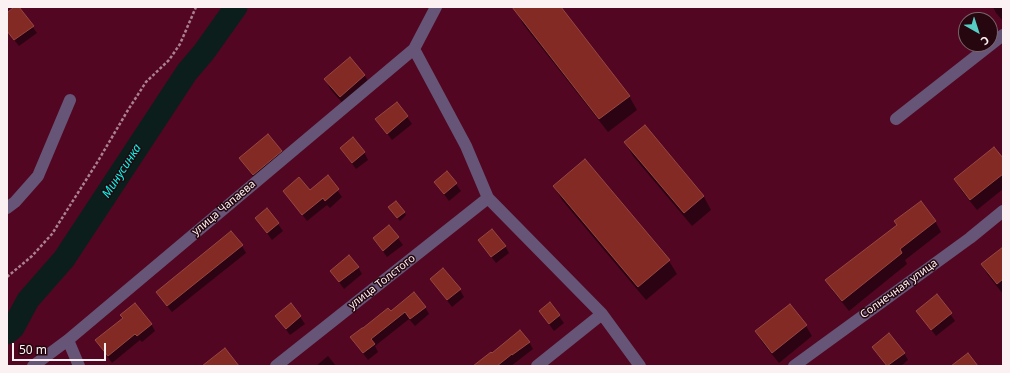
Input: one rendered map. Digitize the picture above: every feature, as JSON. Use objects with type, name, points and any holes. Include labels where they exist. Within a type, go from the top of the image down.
[{"type":"street","points":[[436,7],[414,49],[466,146],[488,198],[602,314],[640,366]]},
{"type":"street","points":[[896,119],[1003,35]]},
{"type":"street","name":"улица Чапаева","points":[[32,366],[68,340],[414,49]]},
{"type":"street","points":[[7,208],[15,202],[38,176],[70,100]]},
{"type":"street","name":"улица Толстого","points":[[276,366],[488,198]]},
{"type":"street","name":"Солнечная улица","points":[[794,366],[970,238],[1003,211]]},
{"type":"street","points":[[537,366],[602,314]]},
{"type":"street","points":[[68,340],[79,366]]},
{"type":"path","points":[[7,277],[32,256],[52,234],[146,82],[169,60],[180,44],[196,7]]},
{"type":"building","points":[[14,7],[19,7],[34,26],[14,40],[7,31],[7,13]]},
{"type":"building","points":[[512,7],[561,7],[630,96],[599,119]]},
{"type":"building","points":[[350,57],[365,75],[340,97],[324,79]]},
{"type":"building","points":[[397,102],[408,116],[387,134],[375,119]]},
{"type":"building","points":[[645,125],[704,196],[684,213],[624,142]]},
{"type":"building","points":[[268,134],[282,151],[253,175],[239,158]]},
{"type":"building","points":[[353,137],[365,152],[352,163],[340,148]]},
{"type":"building","points":[[994,147],[1003,158],[1003,174],[970,200],[954,179]]},
{"type":"building","points":[[585,159],[670,260],[638,287],[553,186]]},
{"type":"building","points":[[447,171],[457,183],[444,194],[434,182]]},
{"type":"building","points":[[328,175],[339,189],[325,201],[323,198],[302,215],[283,191],[299,177],[310,190]]},
{"type":"building","points":[[396,201],[405,212],[397,218],[388,207]]},
{"type":"building","points":[[921,201],[936,221],[900,249],[902,253],[842,301],[825,280],[897,225],[894,221]]},
{"type":"building","points":[[267,208],[279,223],[267,233],[255,218]]},
{"type":"building","points":[[389,225],[399,237],[383,251],[373,238]]},
{"type":"building","points":[[492,229],[506,246],[491,257],[478,240]]},
{"type":"building","points":[[231,231],[243,245],[167,306],[156,292]]},
{"type":"building","points":[[1003,247],[1003,279],[997,284],[981,264]]},
{"type":"building","points":[[349,255],[359,267],[339,282],[330,271]]},
{"type":"building","points":[[443,268],[461,289],[447,300],[430,279]]},
{"type":"building","points":[[414,292],[426,307],[410,319],[405,312],[371,339],[375,344],[363,353],[350,337],[388,308],[391,311]]},
{"type":"building","points":[[937,294],[952,313],[931,330],[916,311]]},
{"type":"building","points":[[550,302],[560,315],[549,324],[539,311]]},
{"type":"building","points":[[135,303],[152,324],[137,336],[135,334],[108,356],[95,340],[123,318],[120,315]]},
{"type":"building","points":[[291,303],[301,316],[286,329],[275,316]]},
{"type":"building","points":[[790,304],[807,325],[772,353],[755,331]]},
{"type":"building","points":[[520,330],[530,342],[497,366],[473,366],[491,352],[492,353]]},
{"type":"building","points":[[889,333],[905,353],[887,366],[872,347]]},
{"type":"building","points":[[225,348],[239,366],[202,366]]},
{"type":"building","points":[[968,353],[978,366],[951,366]]},
{"type":"waterway","name":"Минусинка","points":[[7,333],[13,328],[28,300],[64,259],[187,72],[204,52],[236,7]]}]
